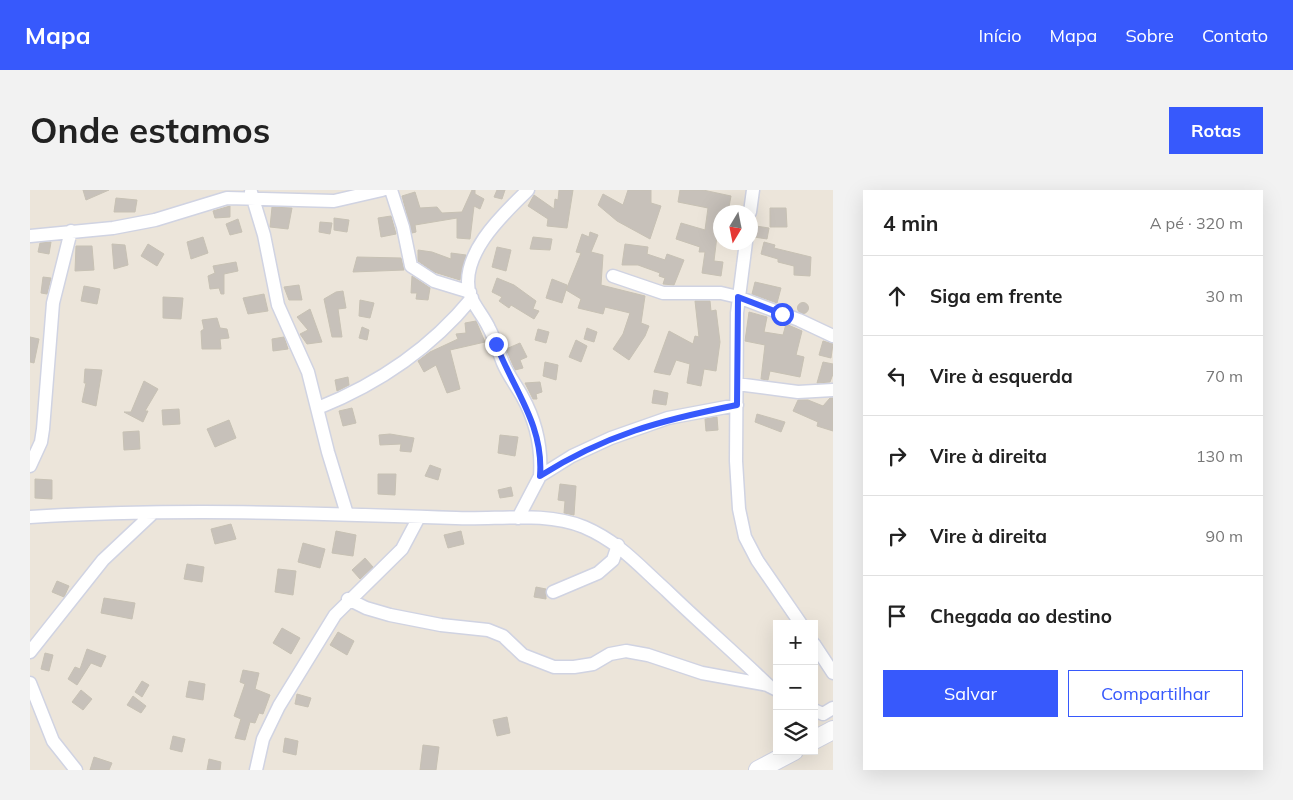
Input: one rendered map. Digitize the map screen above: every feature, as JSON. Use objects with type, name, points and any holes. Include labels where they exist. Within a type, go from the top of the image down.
[{"type":"street","points":[[30,236],[113,228],[155,220],[227,198],[251,194],[334,201],[382,190]]},
{"type":"street","points":[[391,190],[403,227],[411,266],[434,280],[471,295]]},
{"type":"street","points":[[518,518],[540,476],[541,461],[535,426],[522,397],[503,363],[492,332],[471,295],[471,269],[475,253],[490,230],[528,190]]},
{"type":"street","points":[[751,205],[752,190]]},
{"type":"street","points":[[251,194],[264,235],[278,305],[308,372],[328,452],[347,514]]},
{"type":"street","points":[[30,466],[41,442],[53,303],[71,231]]},
{"type":"street","points":[[745,250],[738,297],[738,500],[745,537],[757,560],[798,620]]},
{"type":"street","points":[[613,276],[663,293],[721,293],[738,297],[799,320],[833,336]]},
{"type":"street","points":[[318,408],[378,381],[439,334],[471,295]]},
{"type":"street","points":[[737,384],[798,392],[833,390]]},
{"type":"street","points":[[540,476],[572,456],[611,438],[668,418],[737,405]]},
{"type":"street","points":[[30,652],[103,560],[153,513]]},
{"type":"street","points":[[30,517],[153,513],[347,514],[518,518],[569,523],[583,527],[618,545],[773,688]]},
{"type":"street","points":[[256,770],[263,739],[279,706],[334,615],[348,599],[402,549],[419,517]]},
{"type":"street","points":[[554,592],[598,573],[613,560],[618,545]]},
{"type":"street","points":[[348,599],[366,608],[390,615],[441,625],[488,630],[503,636],[523,655],[538,663],[554,667],[574,667],[592,664],[610,654],[626,651],[648,655],[702,672],[773,688]]},
{"type":"street","points":[[818,650],[833,673]]},
{"type":"street","points":[[30,683],[53,741],[76,770]]},
{"type":"street","points":[[818,712],[823,714],[833,708]]},
{"type":"street","points":[[818,738],[833,730]]},
{"type":"street","points":[[758,770],[786,755]]},
{"type":"building","points":[[83,190],[109,190],[86,200]]},
{"type":"building","points":[[472,190],[475,190],[475,194],[484,199],[480,209],[474,206],[470,239],[457,238],[457,218],[415,225],[416,232],[412,233],[402,196],[415,192],[420,208],[437,207],[442,213],[462,212]]},
{"type":"building","points":[[497,190],[505,190],[502,199],[494,197]]},
{"type":"building","points":[[559,190],[573,190],[567,228],[547,226],[548,219],[528,206],[534,195],[554,209],[555,199],[558,200]]},
{"type":"building","points":[[628,190],[651,190],[651,203],[661,206],[650,239],[617,221],[598,205],[603,194],[623,205]]},
{"type":"building","points":[[680,190],[703,190],[731,196],[729,205],[713,205],[713,250],[715,250],[714,261],[723,262],[721,276],[702,273],[705,252],[699,252],[700,247],[676,239],[681,223],[705,230],[708,208],[678,202]]},
{"type":"building","points":[[116,198],[137,200],[135,212],[114,212]]},
{"type":"building","points":[[230,206],[230,217],[215,218],[213,211]]},
{"type":"building","points":[[272,207],[292,208],[288,229],[270,227]]},
{"type":"building","points":[[770,208],[786,208],[787,227],[770,227]]},
{"type":"building","points":[[391,216],[396,234],[381,237],[378,218]]},
{"type":"building","points":[[334,218],[349,220],[347,232],[334,230]]},
{"type":"building","points":[[238,219],[242,232],[230,235],[226,224]]},
{"type":"building","points":[[320,222],[332,223],[330,234],[319,232]]},
{"type":"building","points":[[758,226],[769,228],[767,239],[758,238]]},
{"type":"building","points":[[590,232],[598,235],[591,252],[603,255],[601,285],[645,296],[641,323],[649,326],[645,336],[629,360],[613,349],[623,334],[630,313],[605,307],[603,314],[578,308],[581,299],[566,290],[581,253],[576,252],[582,234],[589,237]]},
{"type":"building","points":[[203,237],[208,253],[191,259],[187,242]]},
{"type":"building","points":[[533,237],[552,239],[550,250],[530,249]]},
{"type":"building","points":[[51,242],[49,254],[38,252],[40,243]]},
{"type":"building","points":[[764,242],[775,245],[774,248],[811,257],[810,276],[794,275],[794,266],[778,262],[778,259],[761,254]]},
{"type":"building","points":[[112,244],[125,245],[128,265],[114,269]]},
{"type":"building","points":[[148,244],[164,254],[157,266],[141,256]]},
{"type":"building","points":[[625,244],[648,247],[647,254],[665,260],[667,254],[684,260],[674,285],[663,284],[665,278],[659,276],[660,273],[638,265],[622,265]]},
{"type":"building","points":[[76,246],[92,246],[94,270],[75,271]]},
{"type":"building","points":[[497,247],[511,250],[506,271],[492,267]]},
{"type":"building","points":[[418,250],[432,252],[451,259],[451,253],[466,255],[460,280],[434,272],[418,261]]},
{"type":"building","points":[[357,257],[401,258],[404,270],[353,272]]},
{"type":"building","points":[[236,262],[238,271],[224,274],[224,294],[221,294],[219,288],[210,289],[208,276],[215,273],[213,266]]},
{"type":"building","points":[[412,276],[430,288],[428,300],[416,299],[417,293],[411,293]]},
{"type":"building","points":[[43,277],[51,278],[47,294],[41,293]]},
{"type":"building","points":[[497,278],[514,285],[536,301],[533,309],[539,311],[534,319],[511,305],[509,308],[499,301],[502,297],[492,292]]},
{"type":"building","points":[[552,279],[567,285],[562,303],[546,298]]},
{"type":"building","points":[[755,282],[781,288],[777,303],[752,294]]},
{"type":"building","points":[[299,285],[302,300],[289,300],[284,287]]},
{"type":"building","points":[[84,286],[100,289],[97,304],[81,301]]},
{"type":"building","points":[[343,291],[346,308],[338,309],[342,337],[332,337],[324,299],[336,292]]},
{"type":"building","points":[[264,294],[268,311],[248,314],[243,298]]},
{"type":"building","points":[[163,297],[183,298],[181,319],[163,318]]},
{"type":"building","points":[[360,300],[374,303],[370,318],[359,316]]},
{"type":"building","points":[[695,301],[710,301],[711,311],[716,310],[720,342],[716,371],[704,369],[701,386],[687,383],[690,364],[676,360],[670,375],[654,372],[669,331],[693,344],[695,336],[699,337]]},
{"type":"building","points":[[803,302],[809,308],[803,314],[797,308]]},
{"type":"building","points":[[310,309],[322,342],[307,344],[300,334],[308,330],[297,317]]},
{"type":"building","points":[[749,312],[767,317],[764,332],[783,335],[786,324],[802,331],[796,355],[804,357],[800,377],[770,371],[768,380],[761,379],[765,345],[745,341]]},
{"type":"building","points":[[217,318],[220,328],[227,329],[229,338],[220,339],[221,349],[202,349],[201,331],[204,329],[202,320]]},
{"type":"building","points":[[476,321],[485,342],[450,350],[460,389],[447,393],[436,365],[424,372],[418,361],[430,352],[458,339],[456,334],[466,333],[465,323]]},
{"type":"building","points":[[362,327],[369,330],[367,340],[359,338]]},
{"type":"building","points":[[587,328],[597,332],[594,342],[584,339]]},
{"type":"building","points":[[538,329],[549,332],[546,343],[535,340]]},
{"type":"building","points":[[30,337],[39,339],[34,363],[30,362]]},
{"type":"building","points":[[284,337],[288,349],[273,351],[272,339]]},
{"type":"building","points":[[576,340],[587,346],[581,362],[569,357]]},
{"type":"building","points":[[823,341],[833,344],[831,358],[819,355]]},
{"type":"building","points":[[520,343],[527,357],[520,360],[523,368],[515,370],[506,349]]},
{"type":"building","points":[[545,362],[558,365],[556,380],[543,376]]},
{"type":"building","points":[[823,362],[833,364],[833,374],[830,382],[817,383]]},
{"type":"building","points":[[85,369],[102,370],[96,406],[82,402],[86,383],[84,383]]},
{"type":"building","points":[[348,377],[349,385],[337,391],[335,380]]},
{"type":"building","points":[[144,381],[158,389],[145,411],[148,411],[143,422],[124,412],[131,412]]},
{"type":"building","points":[[540,382],[542,392],[536,394],[537,399],[533,399],[525,383]]},
{"type":"building","points":[[654,390],[668,393],[666,405],[652,403]]},
{"type":"building","points":[[830,398],[833,398],[833,431],[817,426],[818,422],[793,411],[798,400],[808,400],[823,406]]},
{"type":"building","points":[[352,408],[356,423],[343,426],[339,411]]},
{"type":"building","points":[[179,409],[180,424],[163,425],[162,410]]},
{"type":"building","points":[[757,414],[785,422],[781,432],[755,422]]},
{"type":"building","points":[[717,417],[718,430],[706,431],[705,419]]},
{"type":"building","points":[[229,420],[236,438],[215,447],[207,429]]},
{"type":"building","points":[[139,431],[140,449],[124,450],[123,432]]},
{"type":"building","points":[[390,434],[414,438],[411,452],[400,451],[401,444],[380,445],[379,435]]},
{"type":"building","points":[[500,435],[518,437],[515,456],[498,453]]},
{"type":"building","points":[[430,465],[441,469],[438,480],[425,476]]},
{"type":"building","points":[[378,474],[396,474],[395,495],[378,494]]},
{"type":"building","points":[[35,479],[52,480],[52,499],[35,498]]},
{"type":"building","points":[[560,484],[576,486],[574,515],[564,513],[565,501],[558,500]]},
{"type":"building","points":[[511,487],[513,496],[500,498],[498,490]]},
{"type":"building","points":[[231,524],[236,539],[215,544],[211,529]]},
{"type":"building","points":[[336,531],[356,535],[353,556],[332,553]]},
{"type":"building","points":[[461,531],[464,544],[448,548],[444,535]]},
{"type":"building","points":[[303,543],[325,549],[320,568],[298,562]]},
{"type":"building","points":[[365,558],[373,567],[360,579],[352,570]]},
{"type":"building","points":[[187,564],[204,567],[202,582],[184,579]]},
{"type":"building","points":[[278,569],[296,571],[293,595],[275,592]]},
{"type":"building","points":[[57,581],[69,586],[64,597],[52,592]]},
{"type":"building","points":[[536,587],[546,589],[546,599],[534,597]]},
{"type":"building","points":[[104,598],[135,603],[132,619],[101,613]]},
{"type":"building","points":[[282,628],[300,638],[291,654],[273,643]]},
{"type":"building","points":[[338,632],[354,641],[347,655],[330,645]]},
{"type":"building","points":[[87,649],[106,656],[101,667],[91,663],[77,685],[68,679],[75,667],[80,669]]},
{"type":"building","points":[[45,653],[53,655],[49,671],[41,669]]},
{"type":"building","points":[[243,670],[259,673],[255,689],[270,695],[263,714],[259,713],[255,723],[250,722],[245,740],[235,738],[241,719],[234,716],[245,684],[240,682]]},
{"type":"building","points":[[142,681],[149,685],[142,697],[135,692]]},
{"type":"building","points":[[189,681],[205,684],[203,700],[186,697]]},
{"type":"building","points":[[81,690],[92,699],[83,710],[72,702]]},
{"type":"building","points":[[297,694],[311,698],[308,707],[295,704]]},
{"type":"building","points":[[133,696],[146,706],[141,713],[127,705]]},
{"type":"building","points":[[507,717],[510,733],[497,736],[493,720]]},
{"type":"building","points":[[173,736],[185,739],[182,752],[170,749]]},
{"type":"building","points":[[285,738],[298,741],[296,755],[283,752]]},
{"type":"building","points":[[423,745],[439,747],[436,770],[420,770]]},
{"type":"building","points":[[94,757],[112,763],[109,770],[90,770]]},
{"type":"building","points":[[209,759],[221,762],[220,770],[207,770]]},
{"type":"route","points":[[496,344],[503,363],[522,397],[535,426],[541,461],[540,476],[572,456],[640,427],[668,418],[737,405],[738,297],[782,314]]}]
